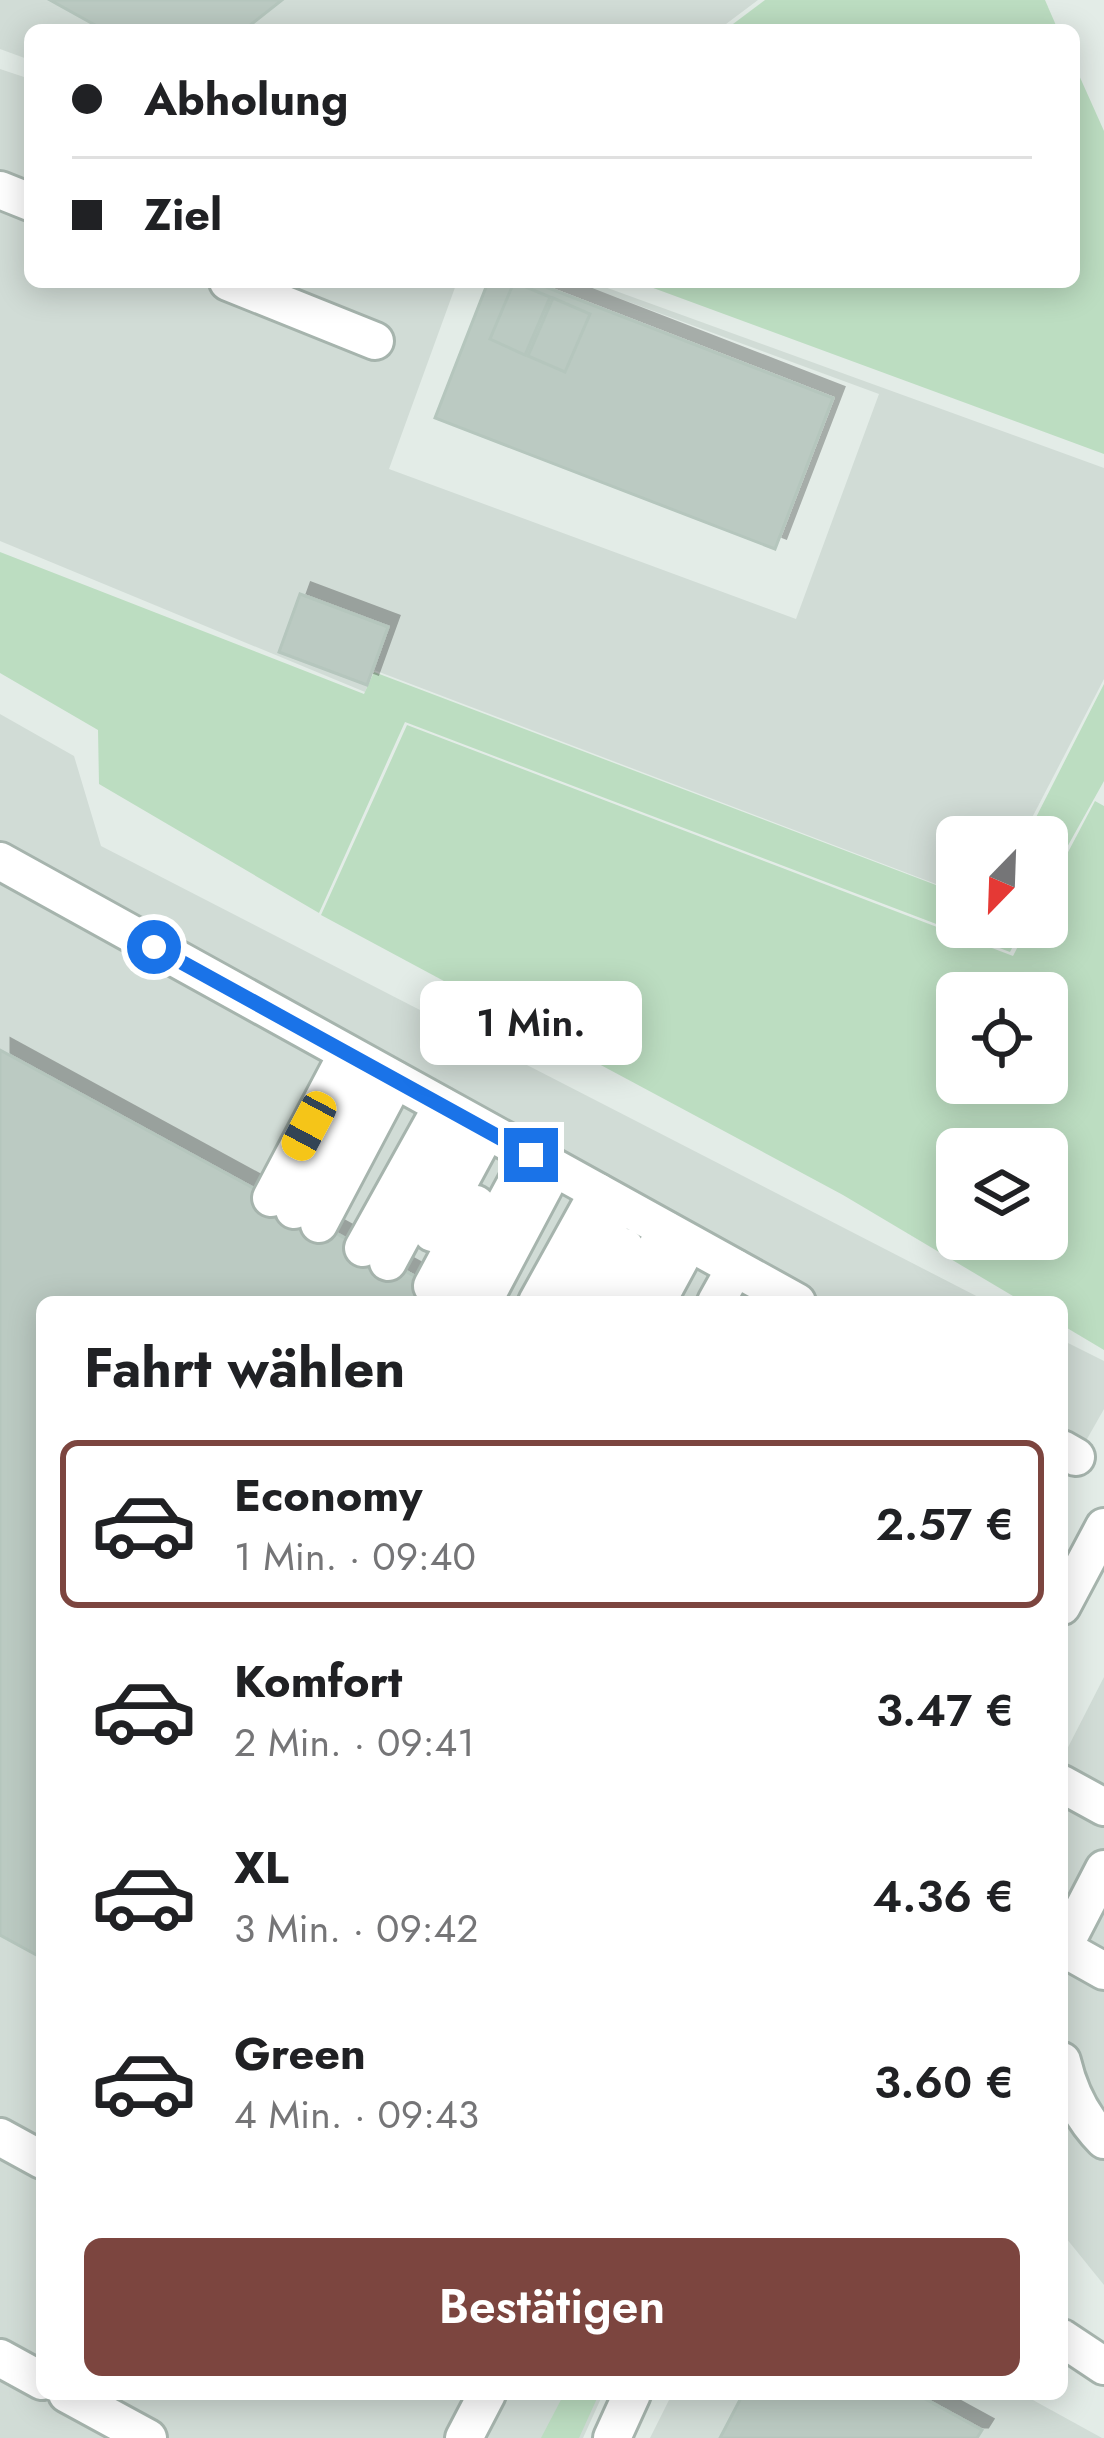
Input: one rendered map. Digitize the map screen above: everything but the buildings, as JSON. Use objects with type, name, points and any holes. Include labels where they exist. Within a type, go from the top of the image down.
[{"type":"street","points":[[243,288],[374,341]]},
{"type":"street","points":[[0,861],[786,1296]]},
{"type":"street","points":[[376,1254],[542,1161]]},
{"type":"street","points":[[376,1254],[542,1161]]},
{"type":"street","points":[[376,1254],[542,1161]]},
{"type":"street","points":[[376,1254],[542,1161]]},
{"type":"street","points":[[376,1254],[542,1161]]},
{"type":"street","points":[[509,1296],[542,1161]]},
{"type":"street","points":[[537,1296],[542,1161]]},
{"type":"street","points":[[542,1161],[566,1296]]},
{"type":"street","points":[[542,1161],[594,1296]]},
{"type":"street","points":[[542,1161],[622,1296]]},
{"type":"street","points":[[542,1161],[652,1296]]},
{"type":"street","points":[[542,1161],[679,1296]]},
{"type":"street","points":[[542,1161],[709,1296]]},
{"type":"street","points":[[1068,1595],[1104,1527]]},
{"type":"street","points":[[1068,1787],[1104,1807]]},
{"type":"street","points":[[1068,1938],[1104,1870]]},
{"type":"street","points":[[1068,1952],[1104,1971]]},
{"type":"street","points":[[1068,2086],[1090,2126],[1104,2140]]},
{"type":"street","points":[[0,2137],[36,2157]]},
{"type":"street","points":[[1068,2342],[1104,2366]]},
{"type":"street","points":[[0,2358],[36,2378]]},
{"type":"street","points":[[78,2400],[148,2438]]},
{"type":"street","points":[[464,2438],[481,2400]]},
{"type":"street","points":[[612,2438],[629,2400]]},
{"type":"shaded area","points":[[0,0],[758,0],[726,24],[24,24],[24,58],[0,49]]},
{"type":"shaded area","points":[[0,69],[24,77],[24,288],[455,288],[389,469],[796,619],[879,394],[591,288],[608,288],[1104,468],[1104,679],[1033,816],[936,816],[936,884],[374,670],[365,692],[0,541]]},
{"type":"shaded area","points":[[0,714],[74,756],[101,846],[976,1296],[36,1296],[36,2400],[600,2400],[583,2438],[0,2438]]},
{"type":"shaded area","points":[[1068,1343],[1104,1361],[1104,1409],[1068,1472]]},
{"type":"shaded area","points":[[1104,1677],[1104,2285],[1068,2240],[1068,1747]]},
{"type":"shaded area","points":[[669,2400],[1033,2400],[1102,2438],[650,2438]]},
{"type":"green space","points":[[765,0],[1045,0],[1055,24],[733,24]]},
{"type":"green space","points":[[1080,77],[1104,131],[1104,454],[653,288],[1080,288]]},
{"type":"green space","points":[[0,552],[364,694],[374,672],[936,885],[936,924],[405,722],[319,913],[99,784],[98,730],[0,673]]},
{"type":"green space","points":[[1104,684],[1104,781],[1068,845],[1068,816],[1037,816]]},
{"type":"green space","points":[[407,725],[936,927],[936,948],[992,948],[1013,956],[1017,948],[1068,948],[1068,852],[1095,801],[1104,806],[1104,1350],[1068,1329],[1068,1296],[1013,1296],[952,1260],[1068,1260],[1068,1128],[936,1128],[936,1250],[843,1195],[321,915]]},
{"type":"green space","points":[[561,2400],[596,2400],[579,2438],[541,2438]]},
{"type":"route","points":[[154,947],[531,1155]]}]
